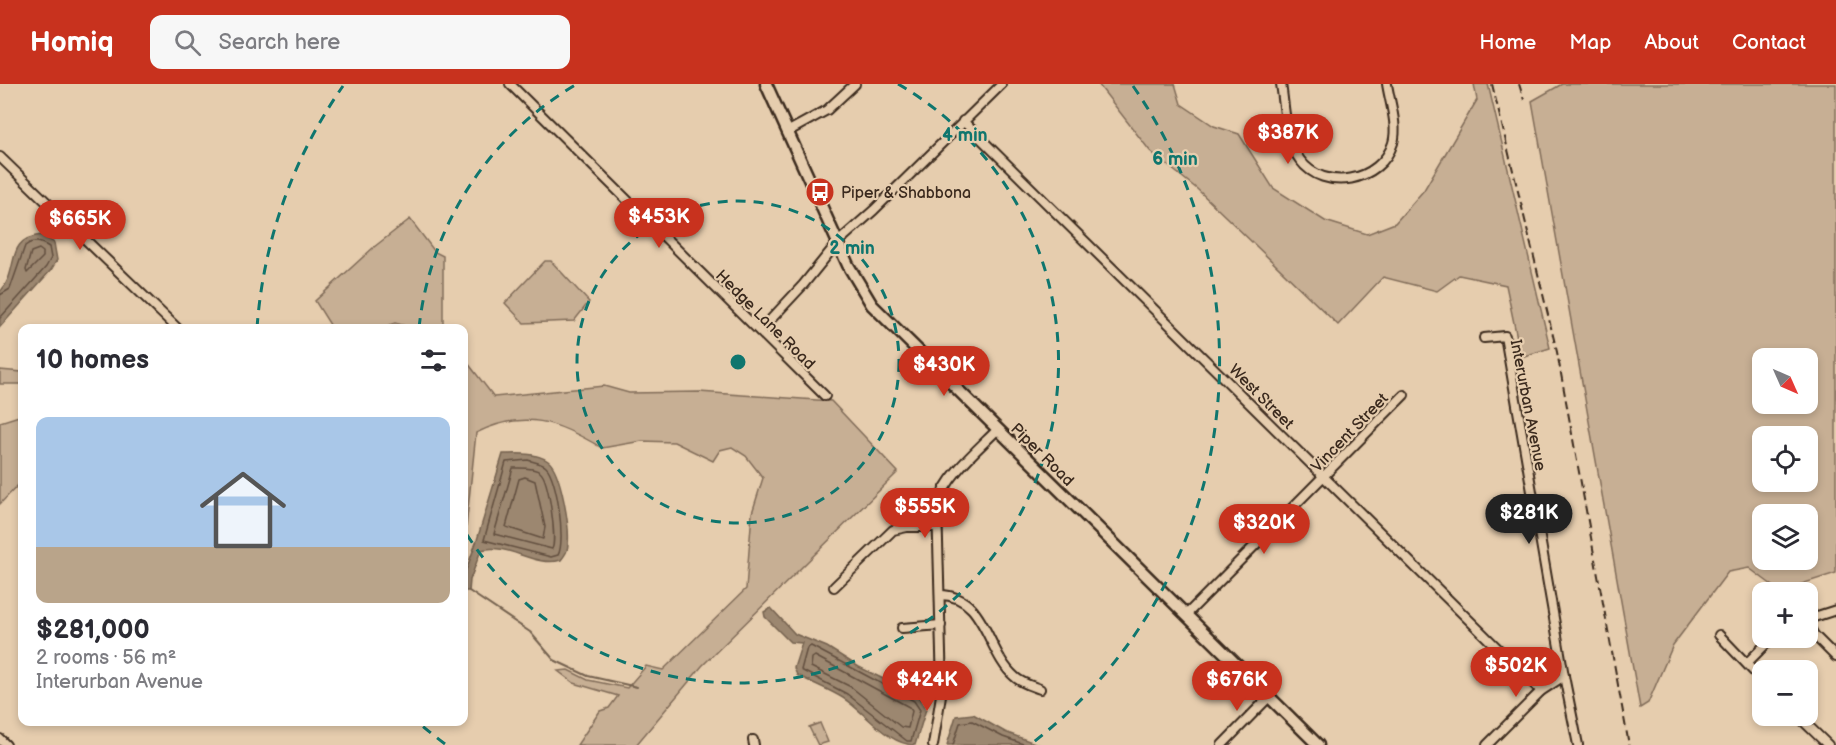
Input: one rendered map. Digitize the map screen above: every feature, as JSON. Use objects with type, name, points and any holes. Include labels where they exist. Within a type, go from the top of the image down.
[{"type":"street","name":"Hedge Lane Road","points":[[510,84],[825,396]]},
{"type":"street","name":"Piper Road","points":[[766,84],[860,288],[872,305],[1318,745]]},
{"type":"street","points":[[787,132],[827,110],[855,84]]},
{"type":"street","points":[[1281,84],[1291,141],[1304,164],[1326,178],[1343,180],[1357,177],[1381,163],[1392,144],[1394,122],[1387,84]]},
{"type":"street","points":[[760,331],[803,285],[838,242],[874,210],[1001,85]]},
{"type":"street","name":"West Street","points":[[963,121],[1541,691]]},
{"type":"street","points":[[0,157],[173,324]]},
{"type":"street","name":"Interurban Avenue","points":[[1484,338],[1505,336],[1563,676],[1578,745]]},
{"type":"street","name":"Vincent Street","points":[[1186,615],[1404,395]]},
{"type":"street","points":[[933,745],[942,689],[938,505],[943,488],[997,430]]},
{"type":"street","points":[[834,587],[895,526],[937,527]]},
{"type":"street","points":[[940,595],[957,597],[969,604],[1011,673],[1022,682],[1040,689]]},
{"type":"street","points":[[1818,618],[1836,610]]},
{"type":"street","points":[[902,628],[941,625]]},
{"type":"street","points":[[1719,635],[1752,669]]},
{"type":"street","points":[[1818,639],[1836,657]]},
{"type":"street","points":[[1747,663],[1763,648]]},
{"type":"street","points":[[1487,745],[1541,691],[1563,676]]},
{"type":"street","points":[[1222,745],[1269,697]]},
{"type":"street","points":[[1808,726],[1828,745]]},
{"type":"street","points":[[0,739],[6,745]]},
{"type":"shaded area","points":[[1098,84],[1175,84],[1181,104],[1214,126],[1239,134],[1273,188],[1325,221],[1367,234],[1395,223],[1424,190],[1477,100],[1474,84],[1488,84],[1550,348],[1521,357],[1506,285],[1459,275],[1437,291],[1383,277],[1338,325],[1197,189],[1150,151]]},
{"type":"shaded area","points":[[1562,84],[1836,84],[1836,573],[1808,582],[1768,582],[1749,568],[1728,572],[1673,645],[1648,703],[1640,708],[1532,101]]},
{"type":"shaded area","points":[[410,219],[435,252],[443,256],[443,324],[329,324],[315,301],[374,247]]},
{"type":"shaded area","points":[[545,261],[551,261],[589,302],[574,321],[524,323],[505,303]]},
{"type":"shaded area","points":[[468,363],[494,397],[604,386],[629,393],[699,392],[831,401],[898,472],[702,666],[636,745],[577,745],[600,711],[609,708],[618,696],[574,683],[558,671],[568,670],[588,680],[627,688],[646,666],[663,670],[746,589],[752,513],[763,478],[746,456],[732,447],[720,450],[713,461],[674,442],[642,441],[602,448],[555,425],[526,420],[510,421],[476,433],[468,509]]},
{"type":"shaded area","points":[[0,370],[18,372],[18,384],[0,384]]},
{"type":"shaded area","points":[[18,416],[18,485],[0,504],[0,422]]},
{"type":"shaded area","points":[[820,723],[828,742],[818,745],[809,727]]},
{"type":"water","points":[[42,235],[54,243],[57,260],[51,270],[0,327],[0,292],[10,274],[17,249],[22,242]]},
{"type":"water","points":[[503,454],[526,454],[548,461],[553,466],[561,487],[568,526],[567,549],[561,560],[541,561],[501,549],[481,550],[468,591],[468,565]]},
{"type":"water","points":[[771,608],[795,634],[827,647],[859,667],[918,696],[926,709],[915,745],[895,740],[843,698],[797,675],[794,668],[802,643],[790,642],[765,617],[764,612]]},
{"type":"water","points":[[973,714],[1005,732],[1040,745],[947,745],[956,716]]},
{"type":"waterway","points":[[469,591],[530,632],[554,660],[588,676],[637,687]]},
{"type":"railway","points":[[1492,84],[1557,352],[1629,745]]},
{"type":"railway","points":[[1519,84],[1524,100]]},
{"type":"place","name":"Piper & Shabbona","points":[[820,192]]}]
